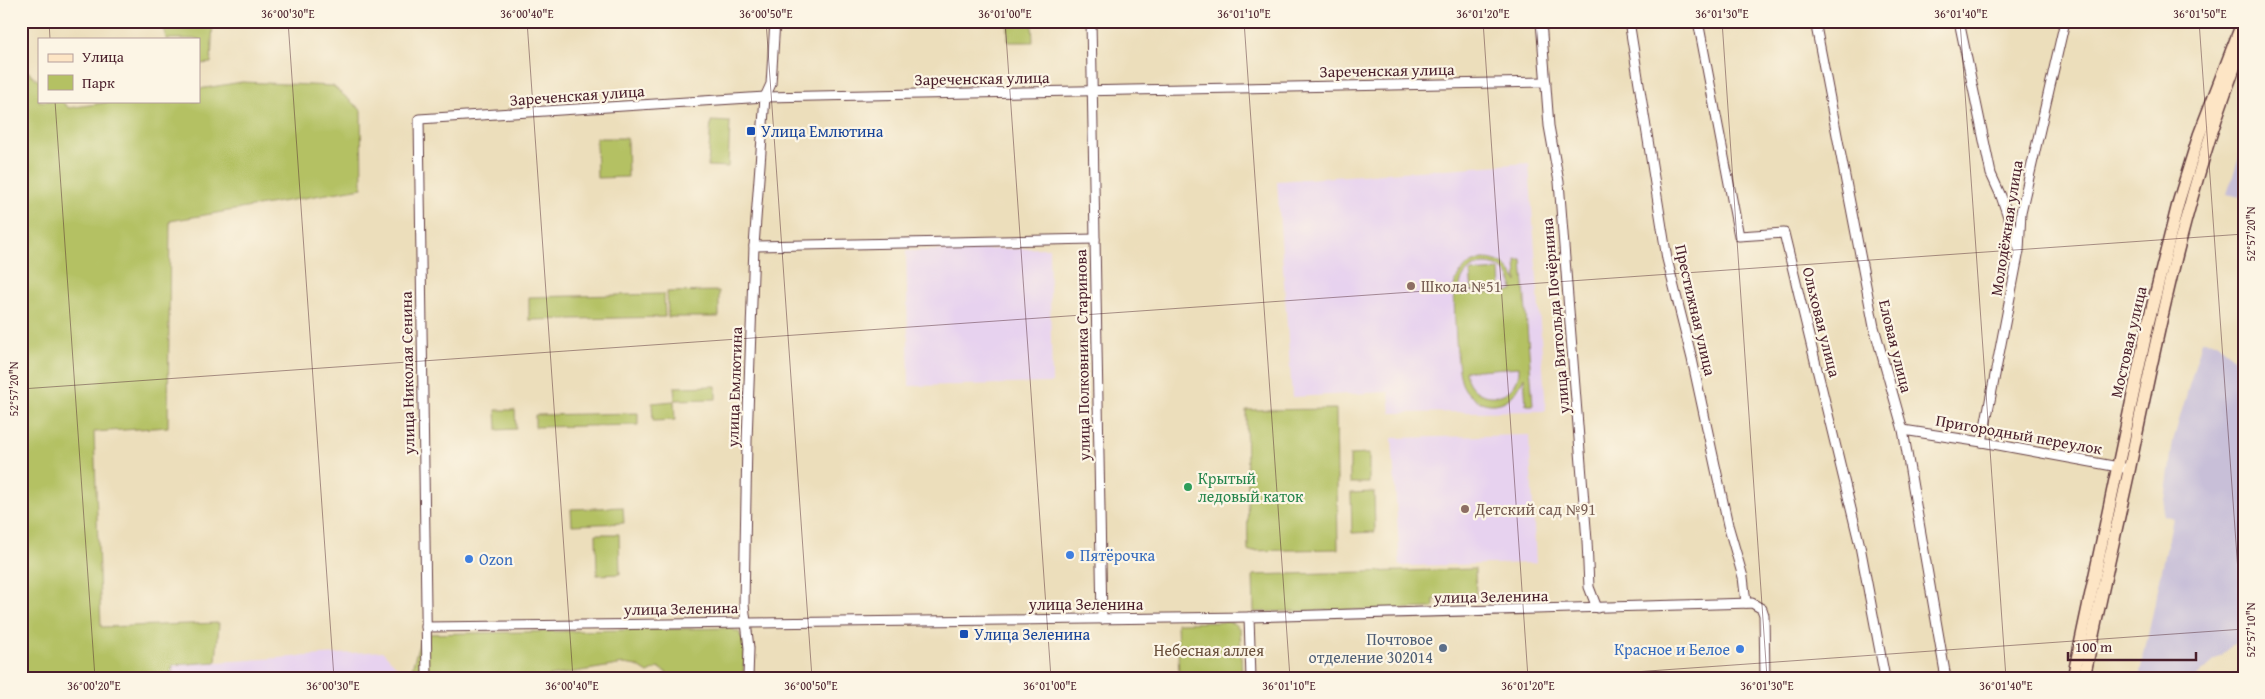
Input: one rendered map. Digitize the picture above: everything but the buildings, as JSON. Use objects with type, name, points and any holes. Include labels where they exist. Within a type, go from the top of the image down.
[{"type":"main road","name":"Мостовая улица","points":[[2073,678],[2148,324],[2179,200],[2199,135],[2243,21]]},
{"type":"main road","name":"Мостовая улица","points":[[2084,678],[2159,326],[2189,205],[2222,96],[2244,43]]},
{"type":"street","name":"улица Емлютина","points":[[748,678],[749,648],[744,605],[754,246],[765,97],[771,84],[775,21]]},
{"type":"street","name":"улица Полковника Старинова","points":[[1091,21],[1102,619]]},
{"type":"street","name":"улица Витольда Почёрнина","points":[[1541,21],[1549,126],[1560,192],[1586,522],[1589,587],[1597,608]]},
{"type":"street","name":"Престижная улица","points":[[1629,21],[1667,259],[1694,368],[1728,525],[1743,577],[1746,603]]},
{"type":"street","name":"Ольховая улица","points":[[1698,21],[1739,236],[1784,232],[1860,546],[1885,678]]},
{"type":"street","name":"Еловая улица","points":[[1815,21],[1874,327],[1903,430],[1946,678]]},
{"type":"street","points":[[1959,21],[1991,174],[2001,196],[2019,251]]},
{"type":"street","name":"Молодёжная улица","points":[[1982,442],[2019,251],[2021,212],[2065,21]]},
{"type":"street","name":"Зареченская улица","points":[[419,119],[765,97],[1546,82]]},
{"type":"street","name":"улица Николая Сенина","points":[[419,119],[427,678]]},
{"type":"street","points":[[754,246],[1095,239]]},
{"type":"street","name":"Пригородный переулок","points":[[1903,430],[1982,442],[2129,469]]},
{"type":"street","name":"улица Зеленина","points":[[426,627],[1250,617],[1746,603]]},
{"type":"street","points":[[1746,603],[1757,604],[1764,615],[1765,678]]},
{"type":"street","points":[[1250,617],[1251,678]]},
{"type":"shaded area","points":[[2244,141],[2244,185],[2240,197],[2227,194]]},
{"type":"shaded area","name":"Школа №51","points":[[1529,163],[1546,411],[1391,413],[1389,392],[1292,397],[1277,181]]},
{"type":"shaded area","points":[[1049,248],[1052,383],[909,386],[906,251]]},
{"type":"shaded area","points":[[2202,341],[2217,342],[2244,370],[2244,635],[2195,678],[2145,678],[2140,673],[2173,518],[2163,515],[2173,441]]},
{"type":"shaded area","name":"Детский сад №91","points":[[1529,435],[1536,563],[1400,566],[1392,438]]},
{"type":"shaded area","points":[[382,651],[408,678],[171,678],[173,665]]},
{"type":"green space","points":[[163,21],[213,21],[211,63],[200,64],[200,38],[166,38]]},
{"type":"green space","points":[[1032,22],[1033,42],[1008,42],[1008,23]]},
{"type":"green space","points":[[21,27],[25,69],[38,80],[38,102],[62,102],[69,108],[110,102],[200,102],[200,89],[242,82],[333,86],[361,110],[362,188],[170,221],[168,427],[94,432],[101,627],[219,623],[216,662],[173,665],[171,678],[21,678]]},
{"type":"green space","points":[[711,121],[730,122],[728,167],[708,166]]},
{"type":"green space","points":[[596,138],[627,138],[628,177],[597,178]]},
{"type":"green space","points":[[1489,259],[1499,262],[1508,268],[1517,282],[1516,260],[1522,260],[1533,405],[1526,405],[1524,377],[1510,398],[1495,404],[1476,400],[1463,386],[1457,353],[1454,287],[1458,276],[1464,268],[1478,260]],"holes":[[[1478,265],[1496,266],[1504,271],[1508,275],[1513,291],[1459,295],[1459,289],[1465,274]],[[1519,367],[1517,379],[1512,388],[1504,394],[1495,396],[1485,395],[1476,391],[1469,383],[1465,371]]]},
{"type":"green space","points":[[1500,270],[1501,289],[1472,291],[1470,272]]},
{"type":"green space","points":[[719,291],[719,317],[668,317],[667,292]]},
{"type":"green space","points":[[664,294],[665,317],[529,320],[529,297]]},
{"type":"green space","points":[[716,386],[716,399],[675,400],[674,387]]},
{"type":"green space","points":[[674,401],[675,420],[653,421],[652,403]]},
{"type":"green space","points":[[1336,409],[1338,549],[1248,551],[1246,410]]},
{"type":"green space","points":[[496,410],[515,410],[516,429],[497,430]]},
{"type":"green space","points":[[638,413],[638,425],[535,427],[535,415]]},
{"type":"green space","points":[[1369,454],[1369,483],[1350,483],[1350,455]]},
{"type":"green space","points":[[1374,492],[1375,532],[1352,533],[1351,493]]},
{"type":"green space","points":[[623,507],[624,523],[572,525],[571,509]]},
{"type":"green space","points":[[596,534],[619,534],[620,574],[597,575]]},
{"type":"green space","points":[[1475,569],[1476,598],[1434,599],[1434,608],[1254,612],[1253,575]]},
{"type":"green space","name":"Небесная аллея","points":[[1177,623],[1233,623],[1240,629],[1242,678],[1179,678]]},
{"type":"green space","points":[[728,628],[739,632],[745,644],[743,678],[667,678],[666,672],[658,668],[648,673],[637,666],[624,664],[538,678],[409,678],[422,634]]},
{"type":"place","name":"Улица Емлютина","points":[[751,131]]},
{"type":"place","name":"Школа №51","points":[[1411,286]]},
{"type":"place","name":"Крытый ледовый каток","points":[[1188,487]]},
{"type":"place","name":"Детский сад №91","points":[[1465,509]]},
{"type":"place","name":"Пятёрочка","points":[[1070,555]]},
{"type":"place","name":"Ozon","points":[[469,559]]},
{"type":"place","name":"Улица Зеленина","points":[[964,634]]},
{"type":"place","name":"Почтовое отделение 302014","points":[[1443,648]]},
{"type":"place","name":"Красное и Белое","points":[[1740,649]]}]
